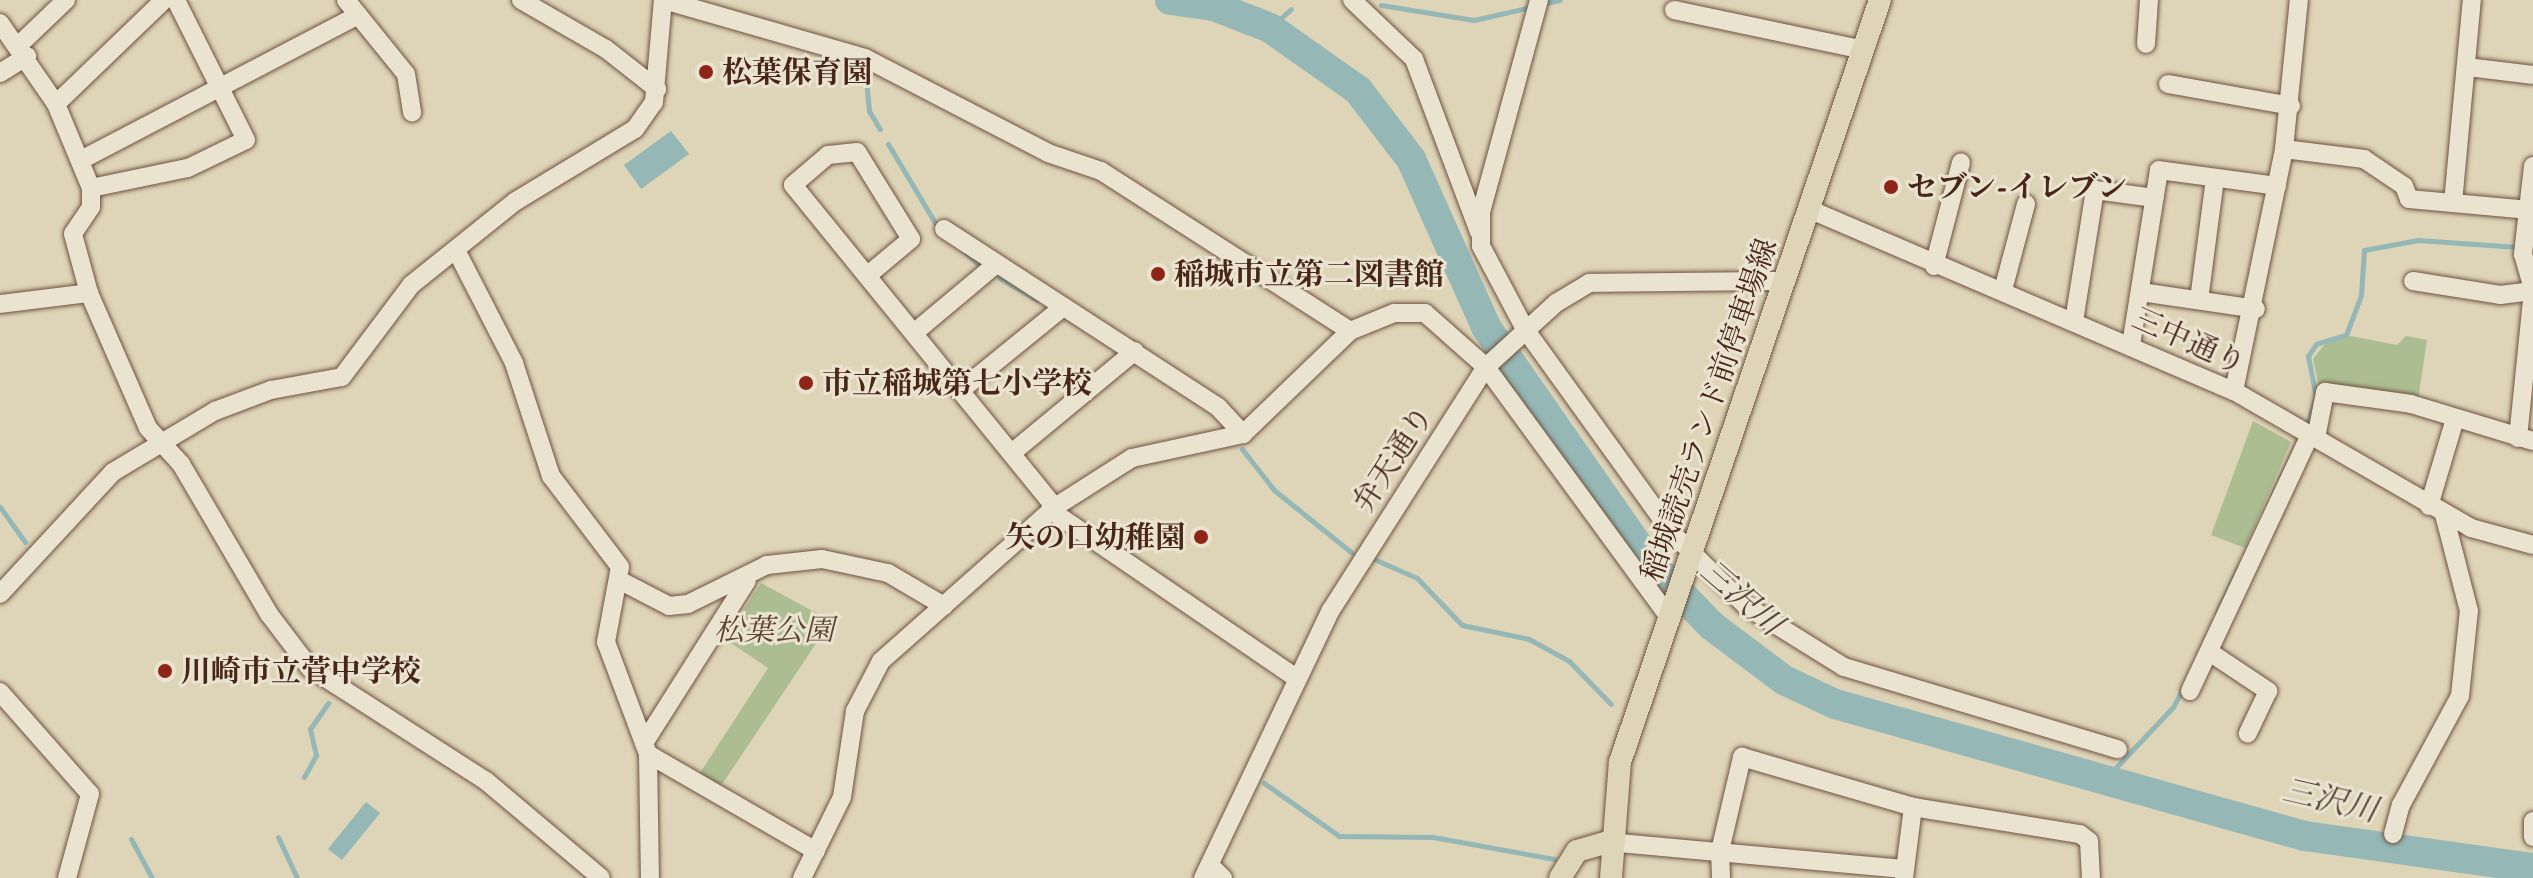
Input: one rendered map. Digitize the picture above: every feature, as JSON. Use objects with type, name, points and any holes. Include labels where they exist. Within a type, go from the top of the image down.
[{"type":"main road","name":"稲城読売ランド前停車場線","points":[[1611,878],[1608,842],[1618,771],[1880,0]]},
{"type":"main road","points":[[1560,878],[1577,851],[1608,842]]},
{"type":"street","points":[[0,73],[66,0]]},
{"type":"street","points":[[56,104],[164,0]]},
{"type":"street","points":[[91,188],[188,168],[246,140],[176,0]]},
{"type":"street","points":[[346,0],[406,74],[412,113]]},
{"type":"street","points":[[521,0],[606,49],[657,89]]},
{"type":"street","points":[[0,594],[113,472],[166,445],[215,411],[271,390],[342,377],[411,285],[516,201],[635,129],[657,89],[664,0],[867,59],[1048,153],[1101,171],[1350,331]]},
{"type":"street","points":[[1352,0],[1414,59],[1479,232],[1525,329],[1688,559],[1746,606],[1844,667],[2118,749]]},
{"type":"street","points":[[2146,44],[2149,0]]},
{"type":"street","points":[[2234,391],[2256,309],[2284,149],[2291,106],[2299,0]]},
{"type":"street","points":[[2453,203],[2472,0]]},
{"type":"street","points":[[1479,232],[1537,6]]},
{"type":"street","points":[[1674,10],[1863,50]]},
{"type":"street","points":[[81,160],[358,15]]},
{"type":"street","points":[[0,23],[23,50],[56,104],[81,160],[91,188],[91,207],[73,234],[89,293],[148,428],[166,445],[269,614],[310,668],[486,781],[601,878]]},
{"type":"street","points":[[2467,67],[2533,75]]},
{"type":"street","points":[[2168,84],[2291,106]]},
{"type":"street","points":[[2284,149],[2364,159],[2404,186],[2409,199],[2529,210]]},
{"type":"street","points":[[868,275],[911,239],[857,152],[828,155],[793,185],[1013,452],[1052,508],[1296,678]]},
{"type":"street","points":[[1934,266],[1961,162]]},
{"type":"street","points":[[2190,691],[2211,653],[2325,392],[2411,404],[2526,440],[2533,291],[2523,254],[2533,166]]},
{"type":"street","points":[[2131,345],[2159,170],[2277,186]]},
{"type":"street","points":[[2199,300],[2215,178]]},
{"type":"street","points":[[2074,321],[2095,190],[2154,198]]},
{"type":"street","points":[[2003,290],[2026,204]]},
{"type":"street","name":"三中通り","points":[[1811,210],[1934,266],[2003,290],[2234,391],[2437,510],[2533,545]]},
{"type":"street","points":[[944,229],[994,266],[1135,351],[1218,407],[1243,434]]},
{"type":"street","points":[[456,250],[514,363],[551,476],[620,567],[606,642],[646,748],[650,878]]},
{"type":"street","points":[[915,332],[994,266]]},
{"type":"street","name":"弁天通り","points":[[1212,874],[1296,678],[1365,553],[1486,367],[1525,329],[1589,283],[1785,281]]},
{"type":"street","points":[[2413,281],[2500,295],[2533,291]]},
{"type":"street","points":[[2141,292],[2256,309]]},
{"type":"street","points":[[0,304],[89,293]]},
{"type":"street","points":[[961,390],[1063,307]]},
{"type":"street","points":[[802,878],[842,797],[867,682],[944,606],[1052,508],[1132,458],[1243,434],[1350,331],[1410,309],[1438,322],[1486,367],[1670,614]]},
{"type":"street","points":[[1013,452],[1135,351]]},
{"type":"street","points":[[2393,834],[2401,805],[2460,696],[2469,611],[2437,510],[2455,419]]},
{"type":"street","points":[[646,748],[747,581],[767,565],[822,559],[888,573],[944,606]]},
{"type":"street","points":[[619,580],[669,606],[747,581]]},
{"type":"street","points":[[2211,653],[2268,691],[2248,733]]},
{"type":"street","points":[[0,692],[90,794],[67,878]]},
{"type":"street","points":[[646,748],[816,851]]},
{"type":"street","points":[[1721,878],[1720,851],[1742,757],[1913,807],[2080,834],[2089,841],[2091,878]]},
{"type":"street","points":[[1608,842],[1720,851],[1815,869],[1904,874],[1913,807]]},
{"type":"street","points":[[2533,821],[2533,837]]},
{"type":"green space","points":[[2351,336],[2397,345],[2406,336],[2427,340],[2418,400],[2319,388],[2313,359],[2324,345]]},
{"type":"green space","points":[[2253,421],[2291,442],[2245,548],[2211,535]]},
{"type":"green space","name":"松葉公園","points":[[761,583],[831,621],[721,786],[700,773],[768,668],[725,639]]},
{"type":"water","points":[[671,131],[689,154],[641,189],[624,165]]},
{"type":"water","points":[[366,802],[380,813],[342,860],[328,849]]},
{"type":"waterway","name":"三沢川","points":[[1170,0],[1214,6],[1270,28],[1358,90],[1411,159],[1486,327],[1647,559],[1712,626],[1784,680],[1835,704],[2305,836],[2533,868]]},
{"type":"waterway","points":[[1541,4],[1560,0]]},
{"type":"waterway","points":[[1381,5],[1474,20],[1531,7]]},
{"type":"waterway","points":[[1270,28],[1291,9]]},
{"type":"waterway","points":[[865,72],[869,111],[880,129]]},
{"type":"waterway","points":[[888,144],[940,231]]},
{"type":"waterway","points":[[2305,430],[2316,397],[2308,356],[2316,344],[2346,335],[2361,295],[2364,250],[2418,240],[2533,248]]},
{"type":"waterway","points":[[966,253],[977,263]]},
{"type":"waterway","points":[[1000,278],[1037,300]]},
{"type":"waterway","points":[[2273,494],[2300,438]]},
{"type":"waterway","points":[[1242,449],[1274,490],[1352,553]]},
{"type":"waterway","points":[[0,507],[25,542]]},
{"type":"waterway","points":[[1374,559],[1417,578],[1462,625],[1529,639],[1569,661],[1611,704]]},
{"type":"waterway","points":[[2217,613],[2238,568]]},
{"type":"waterway","points":[[2105,779],[2173,707],[2183,688]]},
{"type":"waterway","points":[[304,777],[316,755],[310,729],[328,703]]},
{"type":"waterway","points":[[1264,783],[1339,836],[1433,837],[1554,859]]},
{"type":"waterway","points":[[278,837],[297,878]]},
{"type":"waterway","points":[[131,839],[152,878]]},
{"type":"place","name":"松葉保育園","points":[[706,72]]},
{"type":"place","name":"セブン-イレブン","points":[[1891,187]]},
{"type":"place","name":"稲城市立第二図書館","points":[[1158,274]]},
{"type":"place","name":"市立稲城第七小学校","points":[[806,383]]},
{"type":"place","name":"矢の口幼稚園","points":[[1201,537]]},
{"type":"place","name":"川崎市立菅中学校","points":[[165,671]]}]
